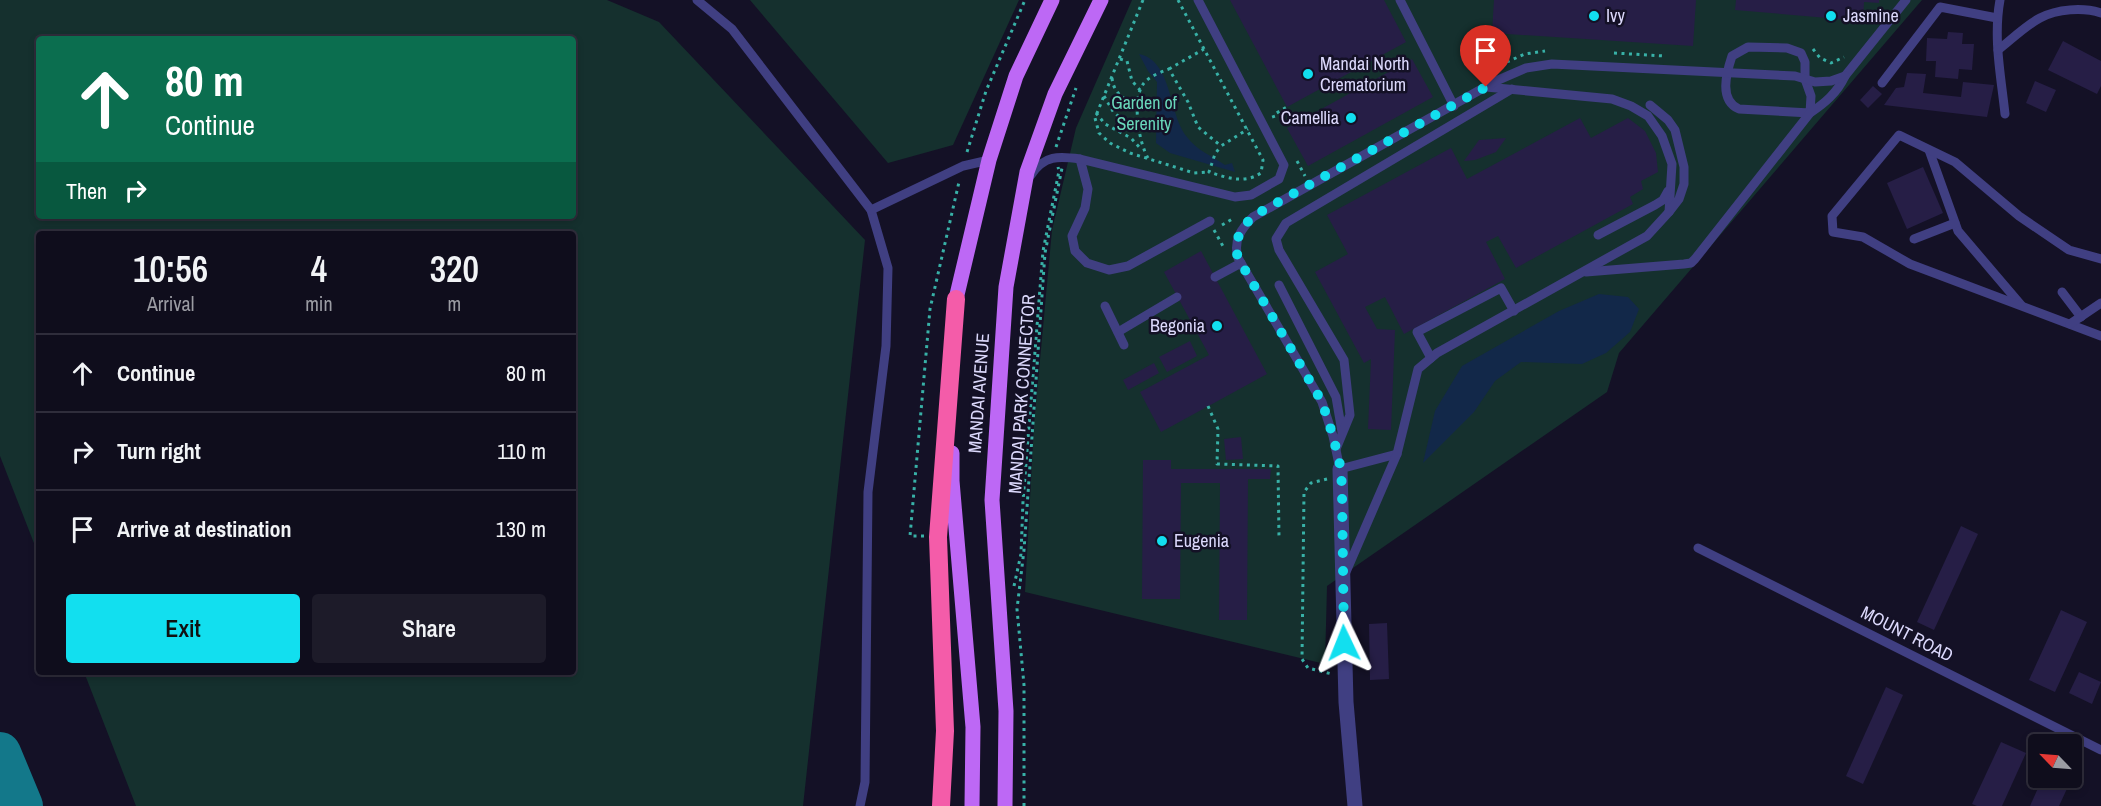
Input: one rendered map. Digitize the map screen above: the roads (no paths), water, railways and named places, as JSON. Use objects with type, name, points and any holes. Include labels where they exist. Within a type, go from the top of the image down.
[{"type":"highway","points":[[940,806],[945,731],[938,537],[956,299]]},
{"type":"main road","name":"MANDAI AVENUE","points":[[972,806],[973,727],[952,481],[956,299],[989,160],[1016,76],[1052,0]]},
{"type":"main road","name":"MANDAI AVENUE","points":[[1005,806],[1006,711],[992,500],[1006,287],[1026,172],[1055,94],[1101,0]]},
{"type":"street","points":[[1336,473],[1343,579],[1346,702],[1355,806]]},
{"type":"lane","points":[[697,0],[732,29],[871,210],[888,268],[886,346],[868,492],[865,782],[860,806]]},
{"type":"lane","points":[[1024,184],[1036,167],[1056,156],[1080,159],[1235,197],[1251,195],[1279,179],[1284,165],[1198,0]]},
{"type":"lane","points":[[1400,0],[1454,106]]},
{"type":"lane","points":[[1581,273],[1691,263],[1810,113],[1829,99],[1838,88],[1845,75],[1906,0]]},
{"type":"lane","points":[[2000,0],[1997,18],[1998,50],[2006,114]]},
{"type":"lane","points":[[1882,83],[1940,7],[1997,18]]},
{"type":"lane","points":[[1998,50],[2040,18],[2067,10],[2101,13]]},
{"type":"lane","points":[[1748,47],[1787,48],[1801,53],[1805,62],[1805,79],[1811,96],[1810,113],[1739,109],[1733,106],[1727,100],[1726,93],[1726,73],[1732,56],[1748,47]]},
{"type":"lane","points":[[1397,454],[1336,473],[1336,449],[1322,402],[1241,263],[1236,248],[1241,231],[1253,216],[1509,74],[1526,68],[1552,64],[1796,76],[1824,82],[1839,79],[1845,75]]},
{"type":"lane","points":[[1486,87],[1612,99],[1648,116],[1662,136],[1672,164],[1669,212]]},
{"type":"lane","points":[[1336,449],[1350,415],[1344,360],[1279,250],[1276,239],[1286,223],[1512,89]]},
{"type":"lane","points":[[1343,579],[1397,454],[1418,369],[1431,358],[1647,236],[1679,199],[1684,184],[1684,167],[1676,130],[1650,105]]},
{"type":"lane","points":[[2101,259],[2069,250],[2019,216],[1954,162],[1899,135],[1832,216],[1833,232],[1863,237],[1910,264],[2101,336]]},
{"type":"lane","points":[[1929,150],[1958,231],[2022,306]]},
{"type":"lane","points":[[1080,159],[1088,189],[1085,208],[1072,236],[1074,251],[1087,263],[1109,270],[1128,266],[1210,221]]},
{"type":"lane","points":[[871,210],[963,166],[989,160]]},
{"type":"lane","points":[[1598,235],[1663,200],[1671,186]]},
{"type":"lane","points":[[1914,239],[1955,223]]},
{"type":"lane","points":[[1215,277],[1241,263]]},
{"type":"lane","points":[[1279,285],[1335,397],[1342,435]]},
{"type":"lane","points":[[1431,358],[1418,332],[1501,288],[1514,311]]},
{"type":"lane","points":[[2062,292],[2081,317]]},
{"type":"lane","points":[[1118,332],[1177,297]]},
{"type":"lane","points":[[2070,324],[2101,303]]},
{"type":"lane","points":[[1105,306],[1124,345]]},
{"type":"lane","name":"MOUNT ROAD","points":[[1698,548],[2101,750]]},
{"type":"water","points":[[1139,54],[1150,59],[1164,77],[1176,115],[1191,142],[1225,165],[1232,163],[1235,172],[1170,153],[1156,143],[1157,82]]},
{"type":"water","points":[[1599,294],[1628,297],[1639,309],[1630,332],[1606,353],[1582,364],[1521,362],[1495,381],[1474,412],[1423,463],[1435,411],[1462,366],[1559,311]]},
{"type":"place","name":"Ivy","points":[[1594,16]]},
{"type":"place","name":"Jasmine","points":[[1831,16]]},
{"type":"place","name":"Mandai North Crematorium","points":[[1308,74]]},
{"type":"place","name":"Camellia","points":[[1351,118]]},
{"type":"place","name":"Begonia","points":[[1217,326]]},
{"type":"place","name":"Eugenia","points":[[1162,541]]},
{"type":"park label","name":"Garden of Serenity","points":[[1144,113]]}]
